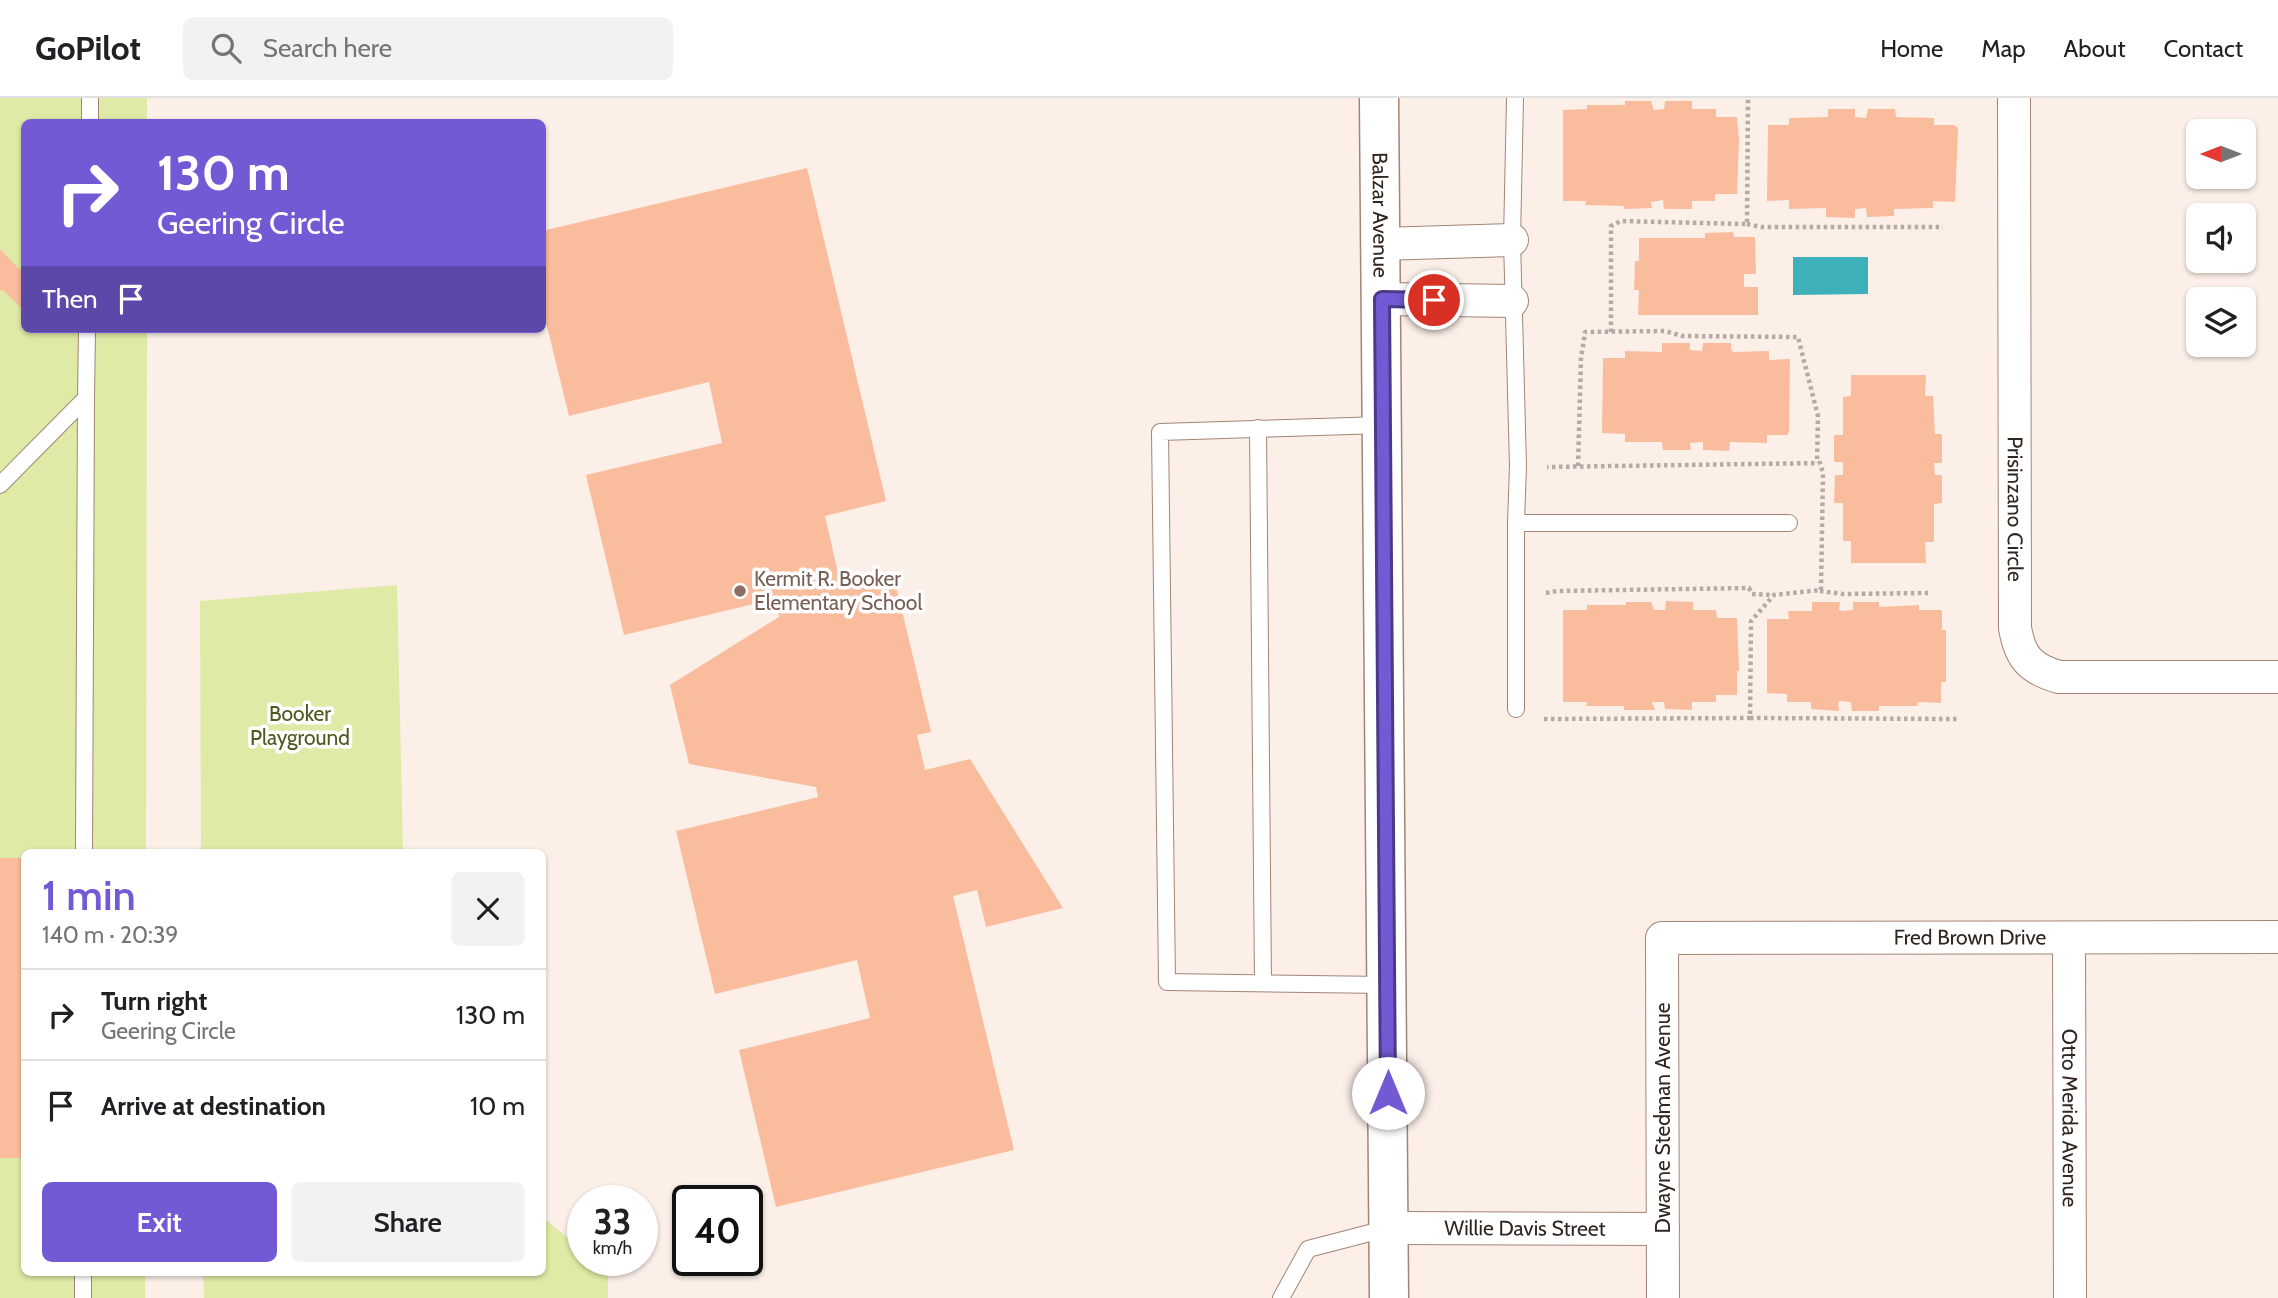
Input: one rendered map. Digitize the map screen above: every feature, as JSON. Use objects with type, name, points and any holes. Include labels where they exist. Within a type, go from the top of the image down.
[{"type":"street","name":"Balzar Avenue","points":[[1379,98],[1389,1298]]},
{"type":"street","name":"Prisinzano Circle","points":[[2014,98],[2015,628],[2019,649],[2025,659],[2036,667],[2059,677],[2278,677]]},
{"type":"street","points":[[1381,244],[1512,240]]},
{"type":"street","points":[[1382,299],[1512,301]]},
{"type":"street","name":"Fred Brown Drive","points":[[1662,938],[2278,937]]},
{"type":"street","name":"Dwayne Stedman Avenue","points":[[1662,938],[1663,1298]]},
{"type":"street","name":"Otto Merida Avenue","points":[[2069,938],[2070,1298]]},
{"type":"street","name":"Willie Davis Street","points":[[1389,1228],[1663,1229]]},
{"type":"lane","points":[[90,98],[90,119]]},
{"type":"lane","points":[[1515,98],[1512,301],[1518,466],[1516,709]]},
{"type":"lane","points":[[84,849],[87,333]]},
{"type":"lane","points":[[0,485],[86,398]]},
{"type":"lane","points":[[1383,425],[1160,432],[1167,982],[1387,985]]},
{"type":"lane","points":[[1258,429],[1263,983]]},
{"type":"lane","points":[[1516,523],[1789,523]]},
{"type":"lane","points":[[1281,1298],[1308,1249],[1389,1228]]},
{"type":"lane","points":[[83,1276],[83,1298]]},
{"type":"path","points":[[1747,224],[1748,98]]},
{"type":"path","points":[[1611,332],[1611,226],[1621,221],[1747,224],[1761,227],[1944,227]]},
{"type":"path","points":[[1578,466],[1580,359],[1585,332],[1665,331],[1682,336],[1798,337],[1818,416],[1817,463]]},
{"type":"path","points":[[1518,466],[1820,463],[1823,473],[1819,590]]},
{"type":"path","points":[[1542,593],[1557,590],[1749,588],[1752,594],[1774,595],[1819,590],[1843,594],[1928,593]]},
{"type":"path","points":[[1750,718],[1751,621],[1774,595]]},
{"type":"path","points":[[1543,707],[1543,719],[1957,719]]},
{"type":"green space","points":[[0,98],[147,98],[147,119],[21,119],[21,333],[147,333],[146,849],[21,849],[21,1276],[145,1276],[145,1298],[0,1298]]},
{"type":"green space","name":"Booker Playground","points":[[397,585],[403,849],[201,849],[200,601]]},
{"type":"green space","points":[[546,1220],[567,1237],[567,1276],[608,1276],[608,1298],[204,1298],[203,1276],[546,1276]]},
{"type":"water","points":[[1793,257],[1868,257],[1868,294],[1793,295]]},
{"type":"building","points":[[1625,101],[1651,101],[1654,110],[1664,109],[1665,101],[1692,101],[1692,109],[1716,109],[1716,117],[1737,117],[1737,194],[1715,194],[1715,201],[1692,201],[1692,209],[1664,209],[1663,200],[1651,202],[1652,208],[1624,209],[1624,206],[1585,205],[1586,201],[1563,201],[1563,110],[1587,109],[1587,105],[1625,105]]},
{"type":"building","points":[[1828,109],[1855,109],[1855,117],[1866,118],[1868,109],[1895,109],[1896,117],[1934,118],[1934,125],[1954,125],[1958,128],[1955,202],[1933,201],[1933,208],[1894,209],[1894,216],[1867,217],[1866,208],[1855,209],[1855,218],[1826,217],[1826,208],[1789,209],[1789,200],[1767,201],[1768,125],[1789,125],[1789,118],[1828,117]]},
{"type":"building","points":[[807,168],[886,501],[825,516],[841,586],[893,573],[931,732],[917,735],[925,770],[970,759],[1063,908],[986,927],[977,890],[953,896],[1014,1150],[776,1207],[739,1050],[870,1018],[857,960],[715,994],[676,831],[818,797],[816,787],[689,764],[670,685],[779,617],[775,599],[624,635],[586,475],[722,443],[709,382],[569,416],[546,322],[546,230]]},
{"type":"building","points":[[1733,232],[1734,237],[1755,237],[1756,274],[1744,274],[1744,287],[1758,287],[1758,315],[1638,315],[1639,290],[1634,290],[1635,261],[1639,261],[1639,238],[1705,238],[1705,233]]},
{"type":"building","points":[[0,249],[21,271],[21,308],[2,289],[0,291]]},
{"type":"building","points":[[1662,343],[1690,343],[1690,350],[1702,351],[1703,343],[1731,343],[1733,352],[1769,351],[1769,360],[1790,359],[1787,435],[1767,435],[1767,443],[1730,442],[1729,451],[1703,450],[1703,442],[1690,443],[1691,450],[1663,450],[1662,442],[1625,442],[1625,434],[1602,433],[1603,358],[1625,358],[1625,351],[1662,352]]},
{"type":"building","points":[[1851,375],[1926,375],[1925,396],[1933,396],[1935,434],[1942,434],[1942,463],[1934,463],[1935,475],[1942,475],[1942,503],[1934,504],[1934,542],[1925,542],[1926,563],[1851,563],[1851,541],[1843,541],[1843,503],[1834,503],[1835,475],[1843,475],[1843,462],[1834,462],[1834,435],[1843,435],[1843,397],[1851,396]]},
{"type":"building","points":[[1666,601],[1693,602],[1693,610],[1716,610],[1717,618],[1737,618],[1737,695],[1716,695],[1716,702],[1692,702],[1692,710],[1665,709],[1664,702],[1652,702],[1655,710],[1624,710],[1624,706],[1586,706],[1587,702],[1563,702],[1563,610],[1587,610],[1587,605],[1651,602],[1654,610],[1665,610]]},
{"type":"building","points":[[1812,602],[1840,602],[1841,611],[1853,610],[1853,602],[1879,602],[1879,607],[1919,605],[1919,610],[1942,610],[1942,630],[1946,630],[1946,682],[1941,682],[1941,703],[1918,702],[1917,706],[1879,706],[1879,711],[1852,711],[1851,702],[1840,701],[1839,711],[1811,709],[1811,702],[1787,702],[1787,694],[1767,693],[1767,619],[1789,619],[1788,611],[1812,611]]},
{"type":"building","points":[[0,858],[21,858],[21,1158],[0,1158]]},
{"type":"place","name":"Kermit R. Booker Elementary School","points":[[740,591]]},
{"type":"route","points":[[1388,1093],[1382,299],[1434,300]]}]
